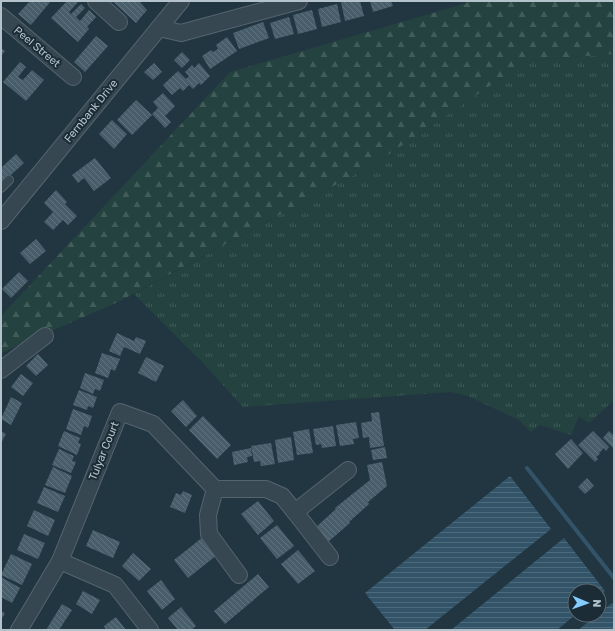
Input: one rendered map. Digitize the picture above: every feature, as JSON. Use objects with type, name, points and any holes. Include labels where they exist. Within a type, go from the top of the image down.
[{"type":"street","points":[[96,1],[119,22]]},
{"type":"street","name":"Fernbank Drive","points":[[1,221],[181,1]]},
{"type":"street","points":[[159,28],[182,33],[299,1]]},
{"type":"street","name":"Peel Street","points":[[1,16],[73,77]]},
{"type":"street","points":[[1,370],[44,336]]},
{"type":"street","name":"Tulyar Court","points":[[60,561],[120,412],[152,424],[215,489]]},
{"type":"street","points":[[295,512],[348,470]]},
{"type":"street","points":[[239,575],[209,534],[208,515],[215,489],[266,489],[282,496],[330,557]]},
{"type":"street","points":[[19,630],[60,561],[114,585],[150,630]]},
{"type":"lane","points":[[1,188],[9,180]]},
{"type":"green space","points":[[466,1],[614,1],[614,54],[528,60],[376,163],[118,302],[1,353],[1,316],[230,72],[467,3]]},
{"type":"green space","points":[[614,54],[614,400],[589,423],[579,416],[571,435],[540,425],[531,432],[519,420],[468,396],[451,392],[243,407],[203,363],[134,294],[376,163],[528,60]]},
{"type":"water","points":[[510,476],[551,529],[425,630],[395,630],[365,593]]},
{"type":"water","points":[[564,538],[599,583],[567,583],[567,622],[557,630],[451,630]]},
{"type":"water","points":[[612,603],[614,605],[614,630],[578,630],[587,623],[607,623],[607,607]]},
{"type":"building","points":[[30,1],[51,1],[31,25],[18,14]]},
{"type":"building","points":[[67,1],[79,1],[69,12],[71,14],[81,4],[85,8],[76,17],[80,21],[89,10],[96,17],[87,27],[89,29],[78,42],[51,18]]},
{"type":"building","points":[[112,1],[139,1],[147,10],[136,23]]},
{"type":"building","points":[[360,1],[364,16],[345,21],[341,2]]},
{"type":"building","points":[[370,1],[391,1],[393,6],[373,12]]},
{"type":"building","points":[[337,4],[341,22],[322,27],[318,9]]},
{"type":"building","points":[[312,10],[317,29],[298,34],[293,15]]},
{"type":"building","points":[[289,17],[294,34],[275,39],[270,23]]},
{"type":"building","points":[[263,22],[269,38],[239,49],[233,33]]},
{"type":"building","points":[[96,36],[108,46],[85,72],[74,62]]},
{"type":"building","points":[[227,37],[237,51],[210,69],[202,56],[211,50],[213,52],[218,49],[216,45]]},
{"type":"building","points":[[1,48],[5,51],[1,56]]},
{"type":"building","points":[[182,52],[190,60],[182,68],[174,60]]},
{"type":"building","points":[[20,62],[26,67],[18,77],[23,80],[32,70],[44,80],[26,101],[3,82]]},
{"type":"building","points":[[154,63],[162,72],[153,80],[144,72]]},
{"type":"building","points":[[199,63],[210,76],[201,85],[199,83],[193,89],[189,85],[183,91],[180,88],[172,95],[163,85],[178,71],[186,79],[189,76],[185,72],[192,65],[194,68]]},
{"type":"building","points":[[163,93],[175,106],[165,116],[171,122],[165,128],[152,114],[158,108],[153,102]]},
{"type":"building","points":[[136,100],[152,115],[132,135],[117,120]]},
{"type":"building","points":[[112,120],[127,134],[114,149],[99,134]]},
{"type":"building","points":[[16,154],[24,163],[1,184],[1,168]]},
{"type":"building","points":[[95,158],[111,178],[94,191],[84,178],[78,183],[72,175]]},
{"type":"building","points":[[56,190],[67,202],[65,204],[77,216],[68,225],[63,220],[53,230],[44,222],[53,212],[44,203]]},
{"type":"building","points":[[36,239],[46,251],[30,264],[20,253]]},
{"type":"building","points":[[19,272],[28,281],[11,298],[2,289]]},
{"type":"building","points":[[117,333],[134,341],[136,337],[146,341],[140,354],[124,347],[120,356],[109,351]]},
{"type":"building","points":[[102,353],[120,359],[115,371],[111,369],[108,378],[95,373]]},
{"type":"building","points":[[38,354],[48,365],[36,376],[26,366]]},
{"type":"building","points":[[146,357],[164,366],[156,382],[138,373]]},
{"type":"building","points":[[85,373],[104,380],[100,391],[95,389],[93,394],[80,388]]},
{"type":"building","points":[[21,374],[33,383],[23,396],[11,387]]},
{"type":"building","points":[[79,390],[97,397],[93,408],[88,406],[87,410],[73,405]]},
{"type":"building","points":[[11,397],[22,403],[11,425],[1,419]]},
{"type":"building","points":[[183,400],[197,416],[186,427],[171,411]]},
{"type":"building","points":[[73,409],[92,416],[88,428],[84,426],[81,435],[66,429]]},
{"type":"building","points":[[379,412],[384,446],[370,448],[369,437],[363,438],[361,423],[372,421],[371,413]]},
{"type":"building","points":[[203,416],[231,445],[217,459],[189,430]]},
{"type":"building","points":[[356,422],[359,438],[353,439],[354,444],[340,446],[336,425]]},
{"type":"building","points":[[333,426],[336,446],[322,448],[321,444],[316,445],[313,429]]},
{"type":"building","points":[[309,429],[313,453],[297,455],[293,432]]},
{"type":"building","points":[[1,431],[6,434],[1,443]]},
{"type":"building","points":[[64,431],[80,438],[78,443],[81,444],[77,455],[58,446]]},
{"type":"building","points":[[593,431],[609,447],[606,451],[604,448],[599,453],[600,454],[596,457],[598,459],[595,462],[578,445]]},
{"type":"building","points":[[609,431],[614,436],[614,449],[603,438]]},
{"type":"building","points":[[291,437],[294,460],[278,463],[275,440]]},
{"type":"building","points":[[571,439],[583,453],[568,469],[555,454]]},
{"type":"building","points":[[271,443],[275,464],[261,466],[260,461],[254,462],[251,446]]},
{"type":"building","points":[[385,447],[387,458],[373,460],[371,450]]},
{"type":"building","points":[[251,448],[252,456],[247,457],[248,462],[234,465],[232,452]]},
{"type":"building","points":[[59,449],[74,456],[72,461],[76,462],[71,473],[52,465]]},
{"type":"building","points":[[382,462],[387,486],[368,502],[369,504],[349,522],[350,523],[328,542],[315,528],[336,509],[335,508],[370,480],[367,465]]},
{"type":"building","points":[[53,467],[72,476],[65,493],[45,485]]},
{"type":"building","points":[[587,478],[594,486],[585,494],[578,487]]},
{"type":"building","points":[[44,487],[65,496],[58,512],[37,503]]},
{"type":"building","points":[[183,491],[192,495],[185,513],[170,507],[176,493],[181,495]]},
{"type":"building","points":[[258,501],[274,521],[258,535],[241,514]]},
{"type":"building","points":[[34,510],[55,520],[48,536],[27,526]]},
{"type":"building","points":[[277,525],[294,546],[277,559],[260,538]]},
{"type":"building","points":[[93,530],[120,542],[113,558],[86,546]]},
{"type":"building","points":[[24,534],[45,543],[38,559],[17,550]]},
{"type":"building","points":[[203,537],[217,555],[188,578],[174,560]]},
{"type":"building","points":[[298,550],[315,571],[298,584],[281,564]]},
{"type":"building","points":[[133,553],[151,569],[139,581],[122,566]]},
{"type":"building","points":[[11,554],[32,564],[22,585],[1,575]]},
{"type":"building","points":[[258,574],[269,587],[225,624],[214,611]]},
{"type":"building","points":[[1,577],[20,588],[12,603],[1,597]]},
{"type":"building","points":[[161,580],[175,599],[162,610],[147,591]]},
{"type":"building","points":[[83,591],[100,600],[92,614],[76,604]]},
{"type":"building","points":[[62,604],[72,610],[59,630],[46,630]]},
{"type":"building","points":[[181,607],[196,626],[191,630],[178,630],[168,618]]},
{"type":"building","points":[[1,611],[5,613],[1,620]]},
{"type":"building","points":[[116,617],[126,630],[106,630],[104,626]]},
{"type":"waterway","points":[[527,468],[614,578]]}]
